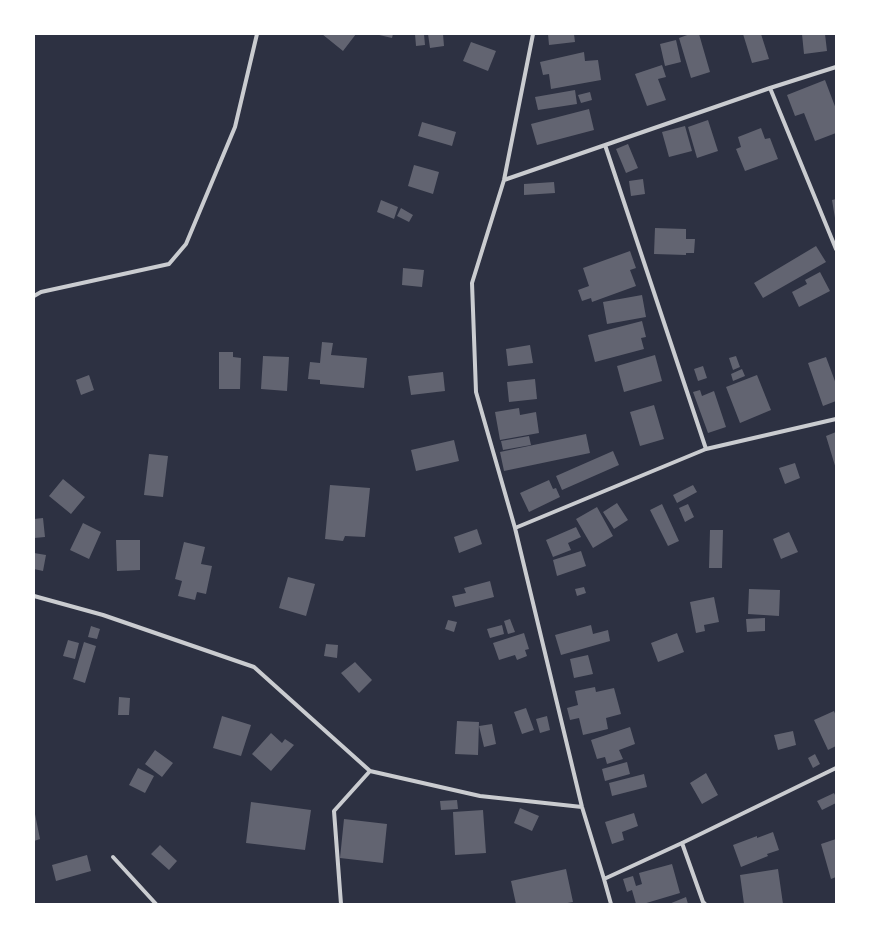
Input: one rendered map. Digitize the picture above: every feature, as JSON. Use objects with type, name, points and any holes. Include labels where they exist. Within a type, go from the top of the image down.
[{"type":"street","points":[[34,296],[41,292],[169,264],[186,244],[235,127],[257,34]]},
{"type":"street","points":[[533,34],[504,180],[472,283],[476,392],[515,528],[582,807],[611,904]]},
{"type":"street","points":[[504,180],[770,88],[836,67]]},
{"type":"street","points":[[770,88],[836,248]]},
{"type":"street","points":[[605,145],[706,449]]},
{"type":"street","points":[[515,528],[706,449],[836,419]]},
{"type":"street","points":[[34,596],[103,615],[254,667],[370,771],[480,796],[582,807]]},
{"type":"street","points":[[604,879],[836,768]]},
{"type":"street","points":[[341,904],[334,811],[370,771]]},
{"type":"street","points":[[682,843],[705,904]]},
{"type":"street","points":[[113,856],[156,904]]},
{"type":"building","points":[[322,34],[356,34],[343,51]]},
{"type":"building","points":[[375,34],[393,34],[392,38]]},
{"type":"building","points":[[415,34],[424,34],[425,45],[416,46]]},
{"type":"building","points":[[428,34],[443,34],[444,46],[430,48]]},
{"type":"building","points":[[548,34],[574,34],[575,42],[549,45]]},
{"type":"building","points":[[690,34],[699,34],[710,72],[691,78],[679,38]]},
{"type":"building","points":[[743,34],[761,34],[769,59],[752,63]]},
{"type":"building","points":[[802,34],[825,34],[827,51],[804,54]]},
{"type":"building","points":[[676,40],[681,62],[665,66],[660,44]]},
{"type":"building","points":[[471,42],[496,51],[488,71],[463,61]]},
{"type":"building","points":[[584,52],[585,61],[598,60],[601,80],[551,89],[549,74],[543,75],[540,62]]},
{"type":"building","points":[[662,65],[666,77],[658,79],[666,100],[647,106],[635,74]]},
{"type":"building","points":[[825,80],[836,109],[836,133],[815,141],[804,113],[795,116],[787,95]]},
{"type":"building","points":[[575,90],[577,104],[538,110],[535,97]]},
{"type":"building","points":[[590,92],[592,100],[581,103],[578,95]]},
{"type":"building","points":[[589,109],[594,130],[537,145],[531,124]]},
{"type":"building","points":[[708,120],[718,151],[697,158],[688,127]]},
{"type":"building","points":[[422,122],[456,132],[452,146],[418,136]]},
{"type":"building","points":[[685,126],[692,151],[669,157],[662,132]]},
{"type":"building","points":[[761,128],[765,139],[770,138],[778,159],[745,171],[736,149],[741,147],[738,137]]},
{"type":"building","points":[[628,144],[638,168],[626,173],[616,149]]},
{"type":"building","points":[[414,165],[439,172],[433,194],[408,186]]},
{"type":"building","points":[[643,179],[645,194],[631,196],[629,181]]},
{"type":"building","points":[[554,182],[555,193],[524,195],[524,184]]},
{"type":"building","points":[[836,199],[836,218],[835,218],[832,200]]},
{"type":"building","points":[[381,200],[398,207],[394,219],[377,212]]},
{"type":"building","points":[[401,208],[413,215],[409,222],[397,216]]},
{"type":"building","points":[[655,228],[686,229],[686,239],[695,239],[694,253],[686,253],[686,255],[654,254]]},
{"type":"building","points":[[816,246],[826,262],[763,298],[754,283]]},
{"type":"building","points":[[630,251],[636,268],[630,270],[636,286],[592,302],[591,298],[582,301],[578,290],[589,286],[583,268]]},
{"type":"building","points":[[403,268],[424,270],[422,287],[402,285]]},
{"type":"building","points":[[820,272],[830,291],[799,307],[792,292],[807,284],[805,280]]},
{"type":"building","points":[[642,295],[646,317],[607,324],[603,302]]},
{"type":"building","points":[[642,321],[646,337],[641,338],[644,349],[595,362],[588,335]]},
{"type":"building","points":[[322,342],[333,343],[331,355],[367,358],[364,388],[320,384],[320,380],[308,379],[310,362],[320,363]]},
{"type":"building","points":[[530,345],[533,363],[508,366],[506,349]]},
{"type":"building","points":[[219,352],[233,352],[233,357],[241,358],[240,389],[219,389]]},
{"type":"building","points":[[655,355],[662,381],[624,392],[617,366]]},
{"type":"building","points":[[263,356],[289,357],[287,391],[261,389]]},
{"type":"building","points":[[736,356],[740,367],[733,370],[729,358]]},
{"type":"building","points":[[826,357],[836,384],[836,401],[823,406],[808,363]]},
{"type":"building","points":[[703,366],[707,378],[698,381],[694,369]]},
{"type":"building","points":[[742,369],[745,376],[733,381],[731,374]]},
{"type":"building","points":[[443,372],[445,391],[411,395],[408,376]]},
{"type":"building","points":[[89,375],[94,390],[81,395],[76,380]]},
{"type":"building","points":[[757,375],[771,410],[740,423],[726,387]]},
{"type":"building","points":[[535,379],[537,399],[509,402],[507,382]]},
{"type":"building","points":[[700,390],[702,396],[714,391],[726,427],[708,433],[693,392]]},
{"type":"building","points":[[654,405],[664,439],[640,446],[630,412]]},
{"type":"building","points":[[519,408],[520,415],[536,412],[539,433],[500,440],[495,412]]},
{"type":"building","points":[[836,432],[836,469],[826,436]]},
{"type":"building","points":[[586,434],[590,453],[504,471],[500,452]]},
{"type":"building","points":[[529,436],[531,445],[503,450],[501,441]]},
{"type":"building","points":[[454,440],[459,461],[416,471],[411,450]]},
{"type":"building","points":[[613,451],[619,465],[562,490],[556,476]]},
{"type":"building","points":[[149,454],[168,456],[163,497],[144,495]]},
{"type":"building","points":[[795,463],[800,478],[785,484],[779,468]]},
{"type":"building","points":[[63,479],[85,497],[71,514],[49,496]]},
{"type":"building","points":[[549,480],[553,489],[556,488],[560,497],[529,512],[520,493]]},
{"type":"building","points":[[330,485],[370,488],[365,537],[345,536],[343,541],[325,539]]},
{"type":"building","points":[[693,485],[697,492],[677,503],[673,495]]},
{"type":"building","points":[[617,503],[628,520],[614,529],[603,512]]},
{"type":"building","points":[[662,504],[679,541],[668,546],[650,510]]},
{"type":"building","points":[[688,504],[694,517],[685,522],[679,508]]},
{"type":"building","points":[[597,507],[613,536],[593,548],[576,519]]},
{"type":"building","points":[[43,518],[45,537],[34,538],[34,519]]},
{"type":"building","points":[[83,523],[101,532],[89,559],[70,550]]},
{"type":"building","points":[[576,527],[581,537],[568,543],[571,550],[553,557],[546,540]]},
{"type":"building","points":[[477,529],[482,544],[459,553],[454,537]]},
{"type":"building","points":[[710,530],[723,530],[722,568],[709,568]]},
{"type":"building","points":[[789,532],[798,552],[781,559],[773,539]]},
{"type":"building","points":[[116,540],[140,540],[140,570],[117,571]]},
{"type":"building","points":[[184,542],[205,547],[201,564],[212,566],[206,594],[197,592],[195,600],[178,596],[182,581],[175,579]]},
{"type":"building","points":[[581,551],[586,566],[557,576],[553,560]]},
{"type":"building","points":[[34,553],[46,555],[43,571],[34,569]]},
{"type":"building","points":[[288,577],[315,584],[306,616],[279,608]]},
{"type":"building","points":[[490,581],[494,597],[455,607],[452,596],[466,593],[464,588]]},
{"type":"building","points":[[584,587],[586,593],[577,596],[575,589]]},
{"type":"building","points":[[749,589],[780,590],[779,616],[748,614]]},
{"type":"building","points":[[714,597],[719,622],[704,625],[705,631],[696,633],[690,602]]},
{"type":"building","points":[[765,618],[765,631],[747,632],[746,619]]},
{"type":"building","points":[[510,619],[515,632],[508,634],[504,621]]},
{"type":"building","points":[[448,620],[457,622],[454,632],[445,629]]},
{"type":"building","points":[[502,625],[504,634],[490,638],[487,629]]},
{"type":"building","points":[[591,625],[593,634],[608,630],[610,641],[561,655],[555,635]]},
{"type":"building","points":[[91,626],[100,629],[97,639],[88,637]]},
{"type":"building","points":[[524,633],[529,649],[525,650],[527,656],[517,660],[515,655],[499,660],[493,643]]},
{"type":"building","points":[[677,633],[684,652],[658,662],[651,643]]},
{"type":"building","points":[[68,640],[79,643],[75,659],[63,656]]},
{"type":"building","points":[[84,642],[96,646],[85,683],[73,679]]},
{"type":"building","points":[[326,644],[338,645],[337,658],[324,656]]},
{"type":"building","points":[[588,655],[593,674],[574,678],[570,659]]},
{"type":"building","points":[[355,662],[372,680],[359,693],[341,673]]},
{"type":"building","points":[[595,687],[596,692],[614,688],[621,714],[606,718],[608,729],[583,735],[579,718],[570,720],[567,708],[578,705],[575,691]]},
{"type":"building","points":[[119,697],[130,698],[129,715],[118,715]]},
{"type":"building","points":[[526,708],[534,730],[522,734],[514,712]]},
{"type":"building","points":[[834,711],[836,716],[836,746],[828,750],[814,720]]},
{"type":"building","points":[[222,716],[251,725],[241,756],[213,748]]},
{"type":"building","points":[[547,716],[550,730],[540,733],[536,719]]},
{"type":"building","points":[[457,721],[479,722],[478,755],[455,754]]},
{"type":"building","points":[[492,724],[496,744],[484,747],[479,726]]},
{"type":"building","points":[[630,727],[635,744],[619,750],[623,759],[607,764],[605,757],[597,759],[591,740]]},
{"type":"building","points":[[793,731],[796,745],[778,750],[774,735]]},
{"type":"building","points":[[271,733],[282,743],[285,739],[294,745],[271,771],[252,754]]},
{"type":"building","points":[[155,750],[173,763],[162,777],[145,764]]},
{"type":"building","points":[[815,754],[820,764],[813,768],[808,758]]},
{"type":"building","points":[[627,762],[630,774],[605,781],[602,769]]},
{"type":"building","points":[[138,768],[154,776],[145,793],[129,785]]},
{"type":"building","points":[[706,773],[718,795],[702,804],[690,783]]},
{"type":"building","points":[[644,774],[647,787],[612,796],[609,783]]},
{"type":"building","points":[[834,793],[836,803],[822,810],[817,801]]},
{"type":"building","points":[[457,800],[458,809],[441,810],[440,801]]},
{"type":"building","points":[[251,802],[311,810],[305,850],[246,843]]},
{"type":"building","points":[[520,808],[539,816],[532,831],[514,823]]},
{"type":"building","points":[[34,809],[40,839],[34,841]]},
{"type":"building","points":[[483,810],[486,853],[455,855],[453,812]]},
{"type":"building","points":[[634,813],[638,826],[622,832],[624,840],[612,844],[605,822]]},
{"type":"building","points":[[344,819],[387,824],[383,863],[340,858]]},
{"type":"building","points":[[773,832],[779,850],[767,854],[768,856],[741,867],[733,845]]},
{"type":"building","points":[[836,839],[836,877],[831,879],[821,844]]},
{"type":"building","points":[[160,845],[177,861],[169,870],[151,854]]},
{"type":"building","points":[[87,855],[91,871],[56,881],[52,865]]},
{"type":"building","points":[[672,864],[680,893],[643,904],[636,904],[632,890],[627,892],[623,879],[633,876],[636,886],[642,884],[639,873]]},
{"type":"building","points":[[566,869],[573,902],[562,904],[516,904],[511,881]]},
{"type":"building","points":[[778,869],[783,904],[744,904],[740,875]]},
{"type":"building","points":[[686,897],[688,904],[669,904]]}]
